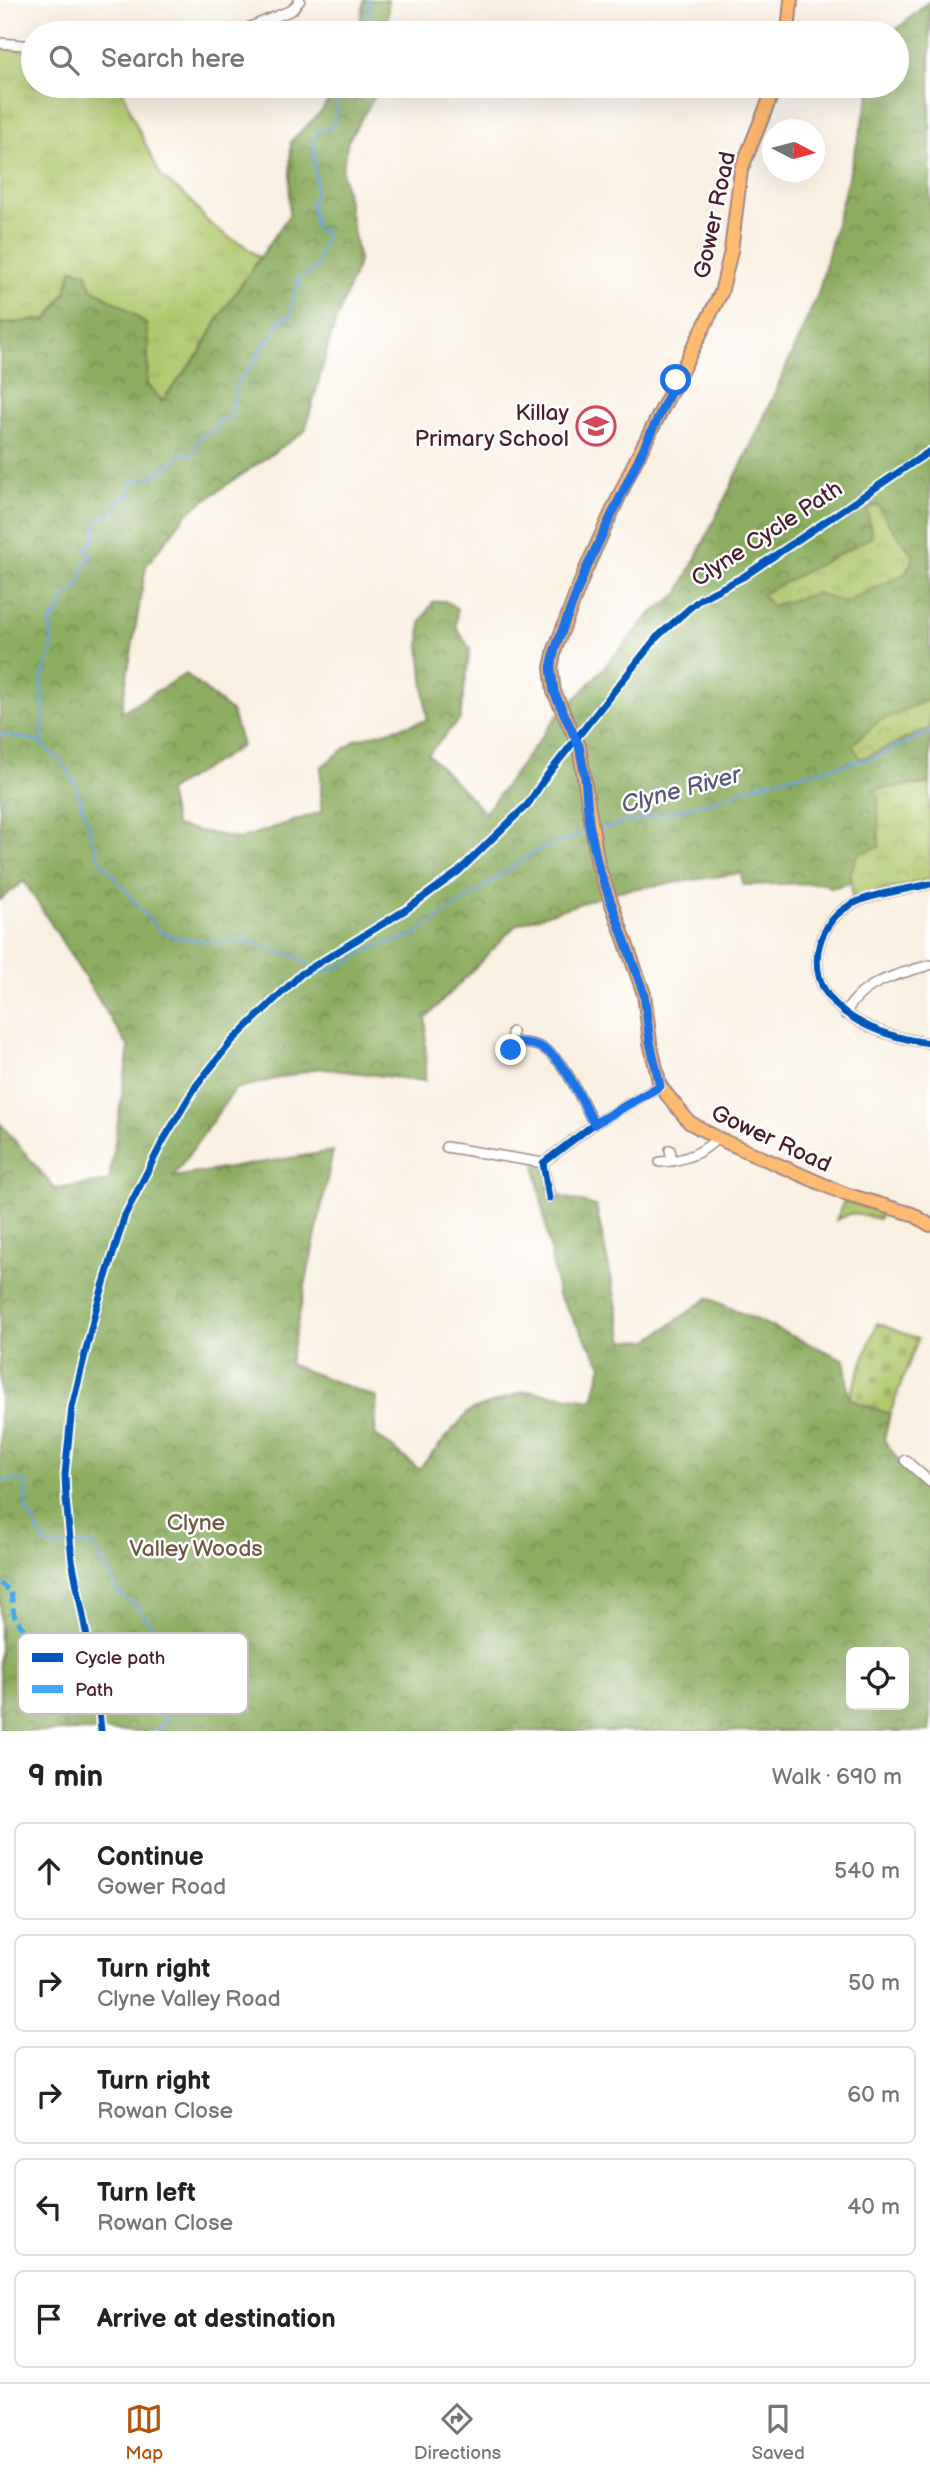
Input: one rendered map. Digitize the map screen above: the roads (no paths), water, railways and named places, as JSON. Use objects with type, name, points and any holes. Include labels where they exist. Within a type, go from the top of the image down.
[{"type":"main road","points":[[789,21],[791,0]]},
{"type":"main road","name":"Gower Road","points":[[770,98],[741,170],[732,251],[721,293],[632,468],[585,571],[555,649],[551,668],[554,692],[579,746],[589,823],[598,866],[644,994],[650,1042],[660,1086],[689,1122],[717,1138],[845,1194],[912,1214],[930,1226]]},
{"type":"street","points":[[265,21],[292,10],[300,0]]},
{"type":"street","points":[[0,43],[21,45]]},
{"type":"street","points":[[930,884],[855,902],[845,908],[827,926],[819,944],[817,968],[830,999],[845,1014],[889,1034],[930,1043]]},
{"type":"street","points":[[845,1014],[855,997],[863,990],[905,972],[930,965]]},
{"type":"street","points":[[512,1041],[540,1046],[553,1055],[563,1067],[594,1124]]},
{"type":"street","points":[[446,1147],[543,1163],[594,1124],[660,1086]]},
{"type":"street","points":[[660,1162],[706,1150],[717,1138]]},
{"type":"street","points":[[670,1150],[672,1161]]},
{"type":"street","points":[[543,1163],[549,1198]]},
{"type":"street","points":[[905,1460],[930,1482]]},
{"type":"waterway","points":[[368,21],[369,0]]},
{"type":"waterway","points":[[43,745],[43,700],[40,684],[52,649],[50,622],[59,613],[66,597],[80,586],[84,566],[92,555],[86,549],[95,539],[96,521],[111,515],[121,499],[132,494],[130,484],[144,478],[152,478],[168,465],[172,466],[180,453],[193,456],[197,439],[219,427],[215,421],[226,419],[234,407],[236,384],[256,360],[263,344],[273,336],[282,316],[291,318],[294,292],[301,288],[297,281],[318,266],[320,249],[327,233],[316,229],[311,203],[316,192],[314,140],[318,131],[330,129],[335,121],[338,110],[336,98]]},
{"type":"waterway","name":"Clyne River","points":[[595,830],[710,802],[763,783],[869,759],[930,732]]},
{"type":"waterway","name":"Clyne River","points":[[0,734],[37,741],[63,762],[75,783],[98,856],[158,930],[174,937],[219,943],[246,940],[299,958],[318,973],[340,967],[372,948],[415,935],[533,853],[588,831]]},
{"type":"waterway","name":"Clyne River","points":[[0,1481],[26,1482],[25,1508],[46,1544],[54,1548],[88,1544],[95,1547],[119,1594],[136,1605],[152,1626],[149,1633]]},
{"type":"waterway","name":"Clyne River","points":[[156,1731],[170,1714]]},
{"type":"place","name":"Killay Primary School","points":[[596,426]]},
{"type":"park label","name":"Clyne Valley Woods","points":[[196,1536]]}]
